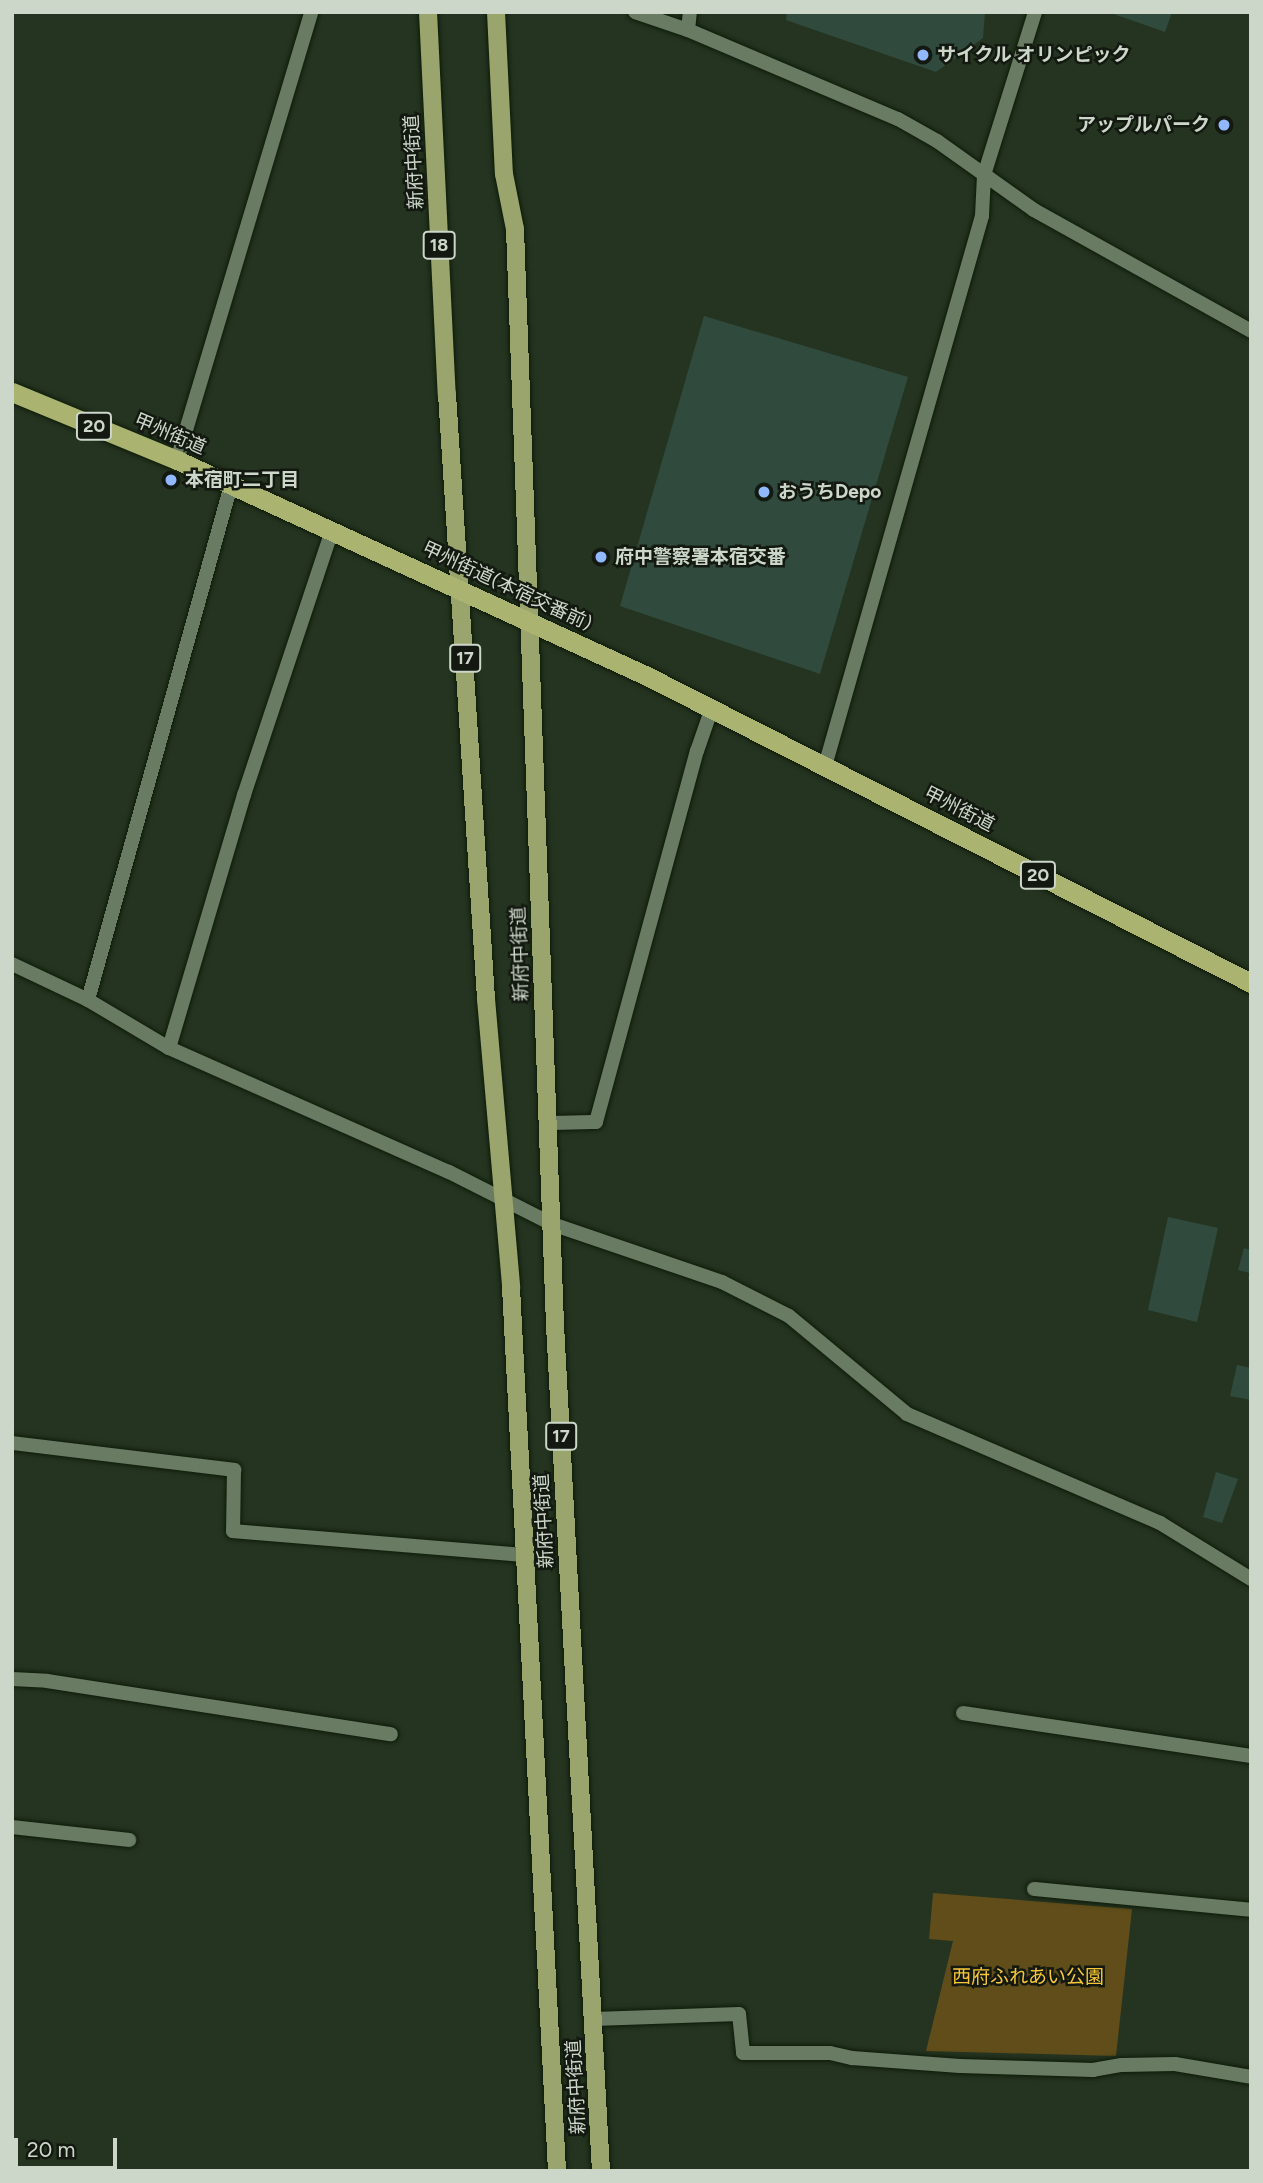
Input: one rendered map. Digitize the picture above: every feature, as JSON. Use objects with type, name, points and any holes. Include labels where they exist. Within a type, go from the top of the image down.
[{"type":"highway","name":"甲州街道","points":[[12,392],[177,460],[340,534]]},
{"type":"highway","name":"甲州街道(本宿交番前)","points":[[340,534],[647,676]]},
{"type":"highway","name":"甲州街道","points":[[647,676],[1251,983]]},
{"type":"main road","name":"新府中街道","points":[[428,12],[468,724],[486,999],[510,1287],[557,2171]]},
{"type":"main road","points":[[496,12],[504,174],[515,229],[530,622]]},
{"type":"main road","name":"新府中街道","points":[[530,622],[552,1224],[601,2171]]},
{"type":"street","points":[[177,460],[311,12]]},
{"type":"street","points":[[635,12],[688,30],[898,118],[1034,210],[1251,331]]},
{"type":"street","points":[[688,30],[690,12]]},
{"type":"street","points":[[825,766],[982,216],[984,175],[1035,12]]},
{"type":"street","points":[[88,1000],[231,485]]},
{"type":"street","points":[[169,1048],[244,795],[340,534]]},
{"type":"street","points":[[548,1123],[596,1122],[696,751],[712,708]]},
{"type":"street","points":[[12,964],[88,1000],[169,1048],[449,1172],[552,1224],[722,1282],[789,1316],[907,1414],[1160,1523],[1251,1579]]},
{"type":"street","points":[[12,1443],[234,1470],[233,1531],[523,1555]]},
{"type":"street","points":[[12,1679],[47,1681],[391,1734]]},
{"type":"street","points":[[963,1713],[1251,1756]]},
{"type":"street","points":[[12,1827],[129,1840]]},
{"type":"street","points":[[1034,1889],[1251,1910]]},
{"type":"street","points":[[594,2019],[739,2014],[743,2053],[830,2053],[852,2058],[961,2066],[1093,2070],[1122,2064],[1175,2064],[1251,2077]]},
{"type":"green space","name":"西府ふれあい公園","points":[[933,1893],[1132,1909],[1116,2056],[926,2051],[953,1941],[929,1939]]},
{"type":"building","name":"サイクル オリンピック","points":[[787,12],[985,12],[983,38],[936,72],[786,20]]},
{"type":"building","points":[[1108,12],[1172,12],[1165,32]]},
{"type":"building","name":"おうちDepo","points":[[704,316],[908,377],[820,674],[620,606]]},
{"type":"building","points":[[1168,1217],[1218,1228],[1197,1322],[1148,1310]]},
{"type":"building","points":[[1244,1248],[1251,1250],[1251,1280],[1248,1279],[1250,1273],[1238,1270]]},
{"type":"building","points":[[1237,1365],[1251,1368],[1251,1400],[1230,1396]]},
{"type":"building","points":[[1216,1472],[1238,1479],[1222,1523],[1203,1517]]},
{"type":"place","name":"サイクル オリンピック","points":[[923,55]]},
{"type":"place","name":"アップルパーク","points":[[1224,125]]},
{"type":"place","name":"本宿町二丁目","points":[[171,480]]},
{"type":"place","name":"おうちDepo","points":[[764,492]]},
{"type":"place","name":"府中警察署本宿交番","points":[[601,557]]}]
